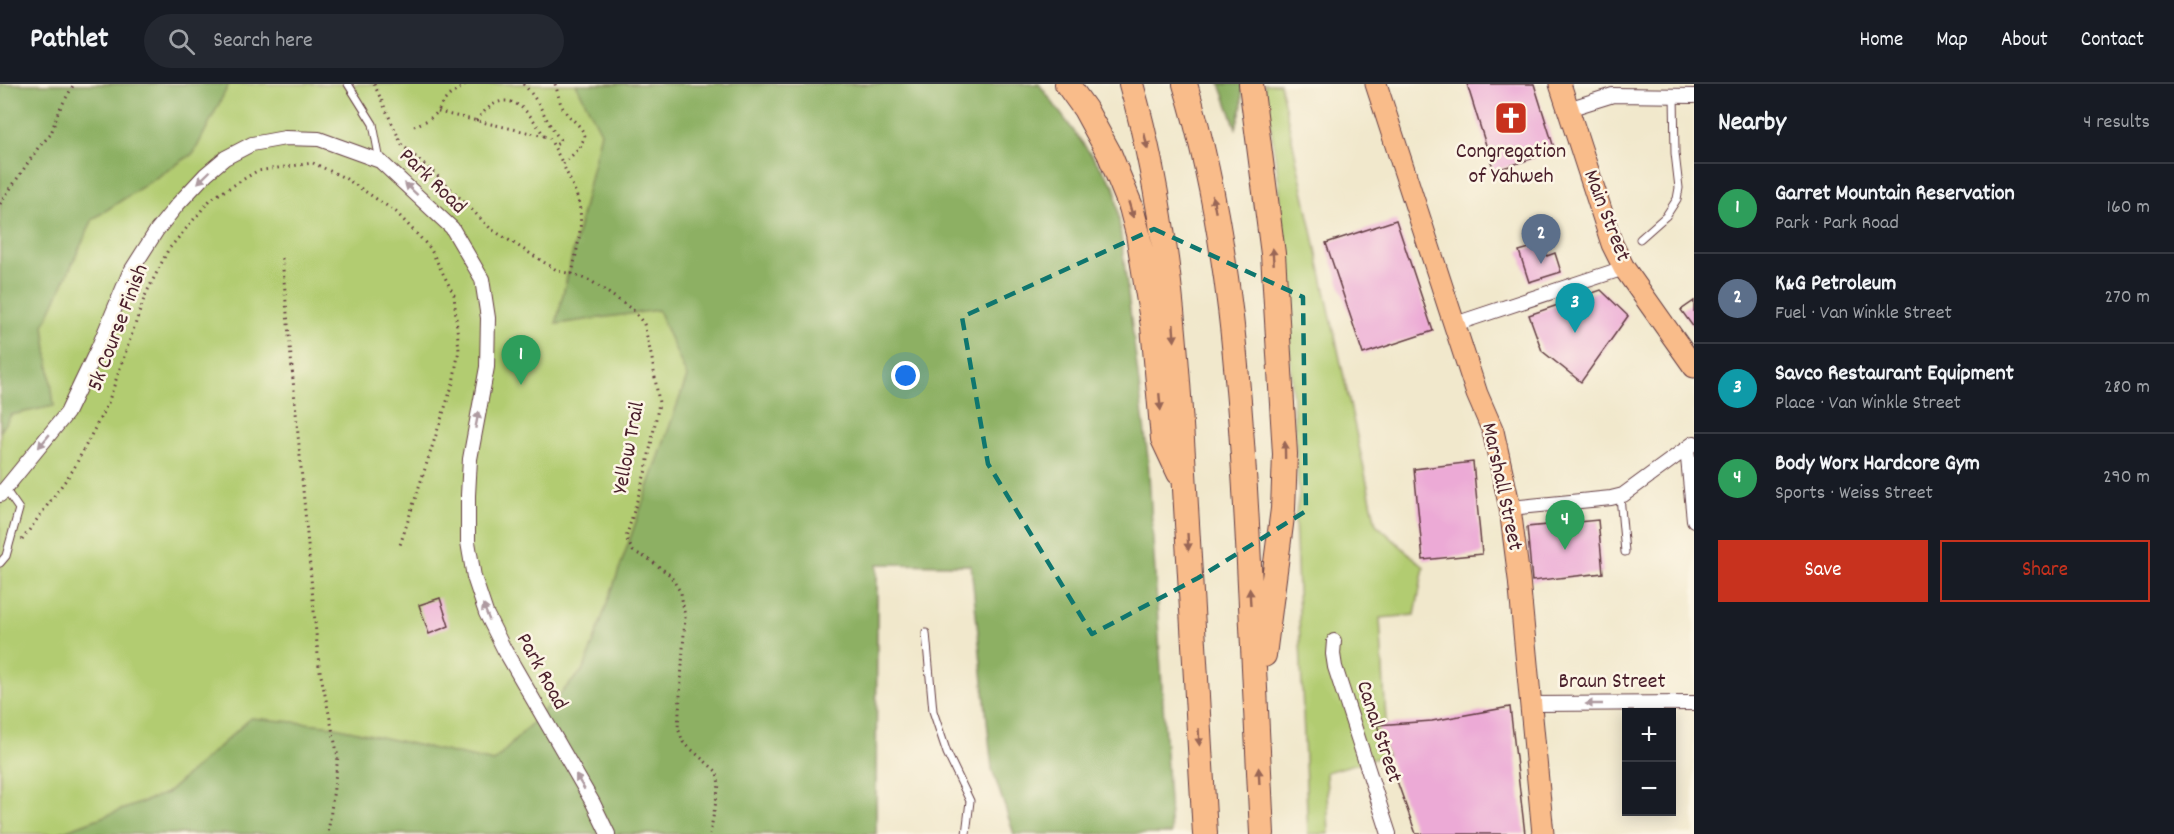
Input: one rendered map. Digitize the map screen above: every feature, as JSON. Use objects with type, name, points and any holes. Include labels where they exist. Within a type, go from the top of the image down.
[{"type":"highway","points":[[1067,84],[1097,129],[1131,207],[1149,290],[1163,439],[1184,484]]},
{"type":"highway","points":[[1131,84],[1150,160],[1168,267],[1174,330],[1205,834]]},
{"type":"highway","points":[[1185,84],[1214,205],[1231,312],[1241,421],[1262,834]]},
{"type":"highway","points":[[1251,84],[1273,254],[1285,454],[1283,509],[1256,718]]},
{"type":"main road","name":"Marshall Street","points":[[1376,84],[1477,394],[1493,431],[1510,508],[1543,834]]},
{"type":"main road","name":"Main Street","points":[[1560,84],[1604,221],[1624,268],[1694,367]]},
{"type":"street","points":[[1569,109],[1613,95],[1694,96]]},
{"type":"street","name":"Park Road","points":[[2,492],[67,413],[99,346],[129,274],[157,230],[206,174],[225,158],[252,144],[285,138],[319,139],[380,161],[452,228],[482,279],[488,318],[487,367],[470,459],[468,495],[468,542],[474,577],[486,613],[504,649],[593,803],[608,834]]},
{"type":"street","points":[[1455,324],[1624,268]]},
{"type":"street","points":[[1510,508],[1620,496],[1690,445]]},
{"type":"street","points":[[1690,445],[1694,520]]},
{"type":"street","name":"Canal Street","points":[[1334,641],[1335,667],[1389,834]]},
{"type":"street","name":"Braun Street","points":[[1531,704],[1694,703]]},
{"type":"lane","points":[[348,84],[373,124],[380,161]]},
{"type":"lane","points":[[1640,239],[1666,216],[1677,199],[1679,188],[1675,153],[1674,95]]},
{"type":"lane","points":[[0,563],[6,556],[19,509],[2,492]]},
{"type":"lane","points":[[1620,496],[1625,552]]},
{"type":"lane","points":[[926,633],[933,711],[947,753],[970,801],[966,834]]},
{"type":"path","points":[[0,204],[38,148],[51,134],[58,112],[74,84]]},
{"type":"path","name":"Yellow Trail","points":[[374,84],[402,145],[442,180],[490,229],[558,271],[591,281],[633,310],[644,324],[659,404],[646,470],[626,538],[633,551],[670,575],[681,593],[685,617],[678,728],[683,742],[717,772],[719,785],[710,834]]},
{"type":"path","points":[[414,126],[428,120],[438,112],[442,103],[450,95],[466,84]]},
{"type":"path","points":[[523,84],[541,106],[551,130],[560,139],[559,143],[553,146]]},
{"type":"path","points":[[555,84],[561,106],[581,126],[585,136],[580,148],[563,164]]},
{"type":"path","points":[[476,121],[488,105],[506,100],[514,102],[527,112],[544,136]]},
{"type":"path","points":[[438,112],[549,137],[579,203],[578,240],[572,274]]},
{"type":"path","name":"5k Course Finish","points":[[6,556],[29,533],[73,470],[108,403],[145,296],[168,250],[212,199],[257,171],[312,163],[345,178],[396,212],[430,248],[454,295],[459,350],[453,383],[400,545]]},
{"type":"path","points":[[282,258],[319,666],[338,757],[328,834]]},
{"type":"highlighted area","points":[[1154,229],[1303,297],[1306,511],[1198,578],[1092,634],[988,464],[962,317]]},
{"type":"green space","points":[[0,84],[918,84],[971,565],[877,564],[876,834],[0,834]]},
{"type":"green space","points":[[0,84],[229,84],[194,153],[93,219],[44,325],[54,406],[11,415],[0,432]]},
{"type":"green space","points":[[576,84],[1039,84],[1115,187],[1148,458],[1171,834],[1014,834],[992,769],[971,565],[877,564],[876,834],[56,834],[167,793],[251,718],[326,725],[494,762],[584,669],[687,377],[658,310],[556,324],[601,132]]},
{"type":"green space","points":[[1220,84],[1242,84],[1242,107],[1236,128]]},
{"type":"green space","points":[[1264,84],[1280,84],[1376,524],[1424,567],[1415,615],[1380,618],[1388,755],[1326,772],[1329,834],[1308,834],[1295,518],[1299,496],[1279,181]]},
{"type":"building","name":"Congregation of Yahweh","points":[[1467,84],[1534,84],[1555,151],[1494,171]]},
{"type":"building","points":[[1396,220],[1433,331],[1363,354],[1326,243]]},
{"type":"building","points":[[1543,244],[1547,256],[1555,253],[1561,272],[1529,282],[1519,251]]},
{"type":"building","points":[[1601,290],[1628,316],[1581,382],[1542,351],[1529,315]]},
{"type":"building","points":[[1694,301],[1694,328],[1681,310]]},
{"type":"building","points":[[1473,462],[1482,554],[1423,560],[1414,469]]},
{"type":"building","points":[[1598,520],[1603,573],[1532,581],[1527,527]]},
{"type":"building","points":[[440,598],[449,626],[429,634],[419,605]]},
{"type":"building","points":[[1510,707],[1525,834],[1416,834],[1377,725],[1432,721]]},
{"type":"place","name":"Congregation of Yahweh","points":[[1511,118]]},
{"type":"place","name":"K&G Petroleum","points":[[1541,264]]},
{"type":"place","name":"Savco Restaurant Equipment","points":[[1575,333]]},
{"type":"place","name":"Garret Mountain Reservation","points":[[521,385]]},
{"type":"place","name":"Body Worx Hardcore Gym","points":[[1565,550]]}]
